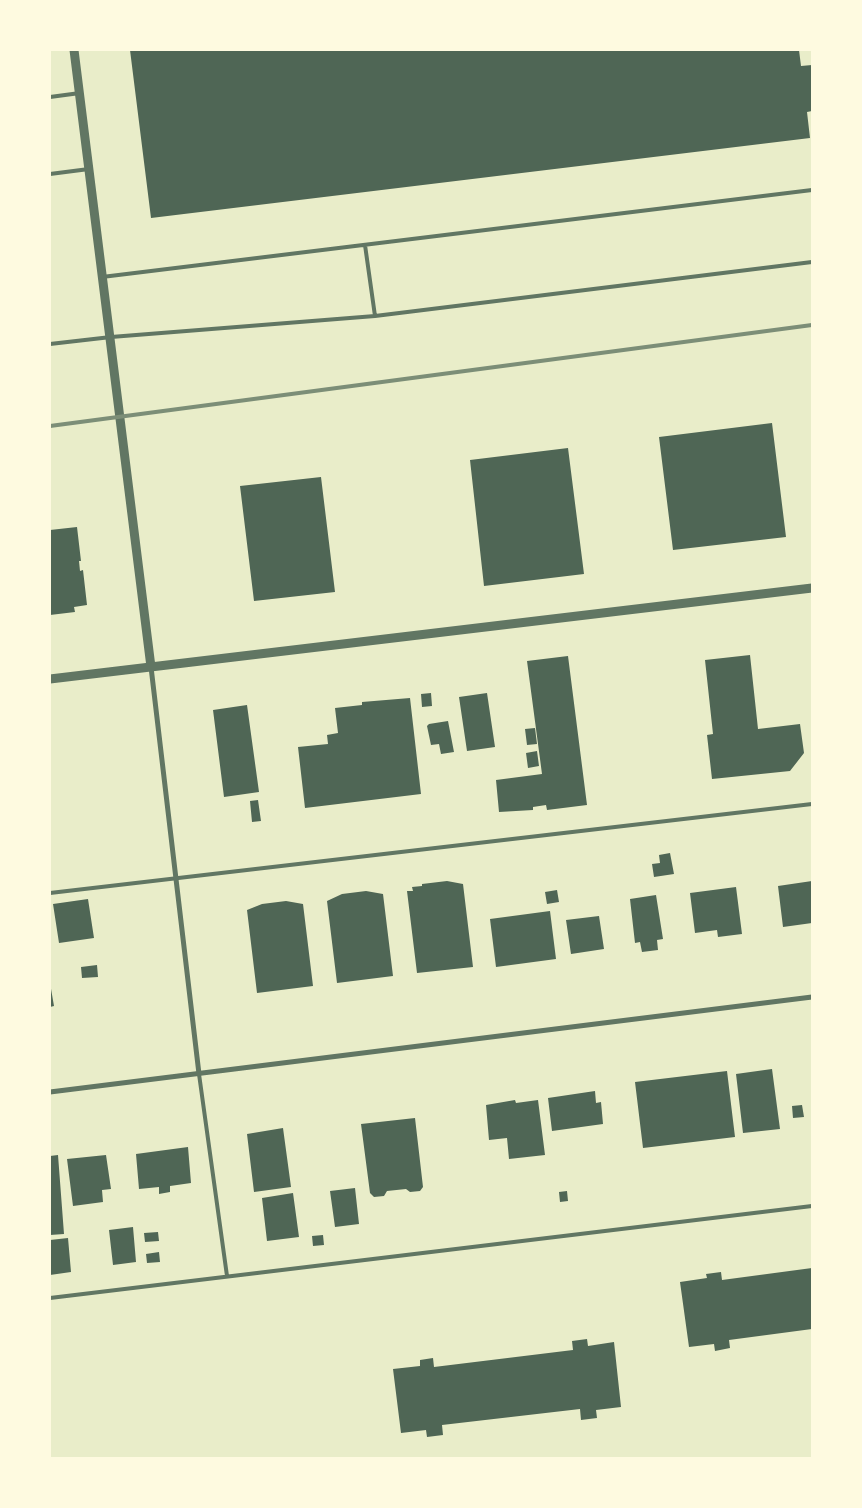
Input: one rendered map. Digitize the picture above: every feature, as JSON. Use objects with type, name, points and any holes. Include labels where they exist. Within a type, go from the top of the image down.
[{"type":"street","points":[[74,50],[111,336],[199,1074]]},
{"type":"street","points":[[50,679],[812,588]]},
{"type":"street","points":[[50,1092],[812,997]]},
{"type":"lane","points":[[50,97],[80,93]]},
{"type":"lane","points":[[50,174],[89,169]]},
{"type":"lane","points":[[102,277],[812,190]]},
{"type":"lane","points":[[365,245],[375,316]]},
{"type":"lane","points":[[50,344],[111,336],[375,316],[812,262]]},
{"type":"lane","points":[[50,893],[812,804]]},
{"type":"lane","points":[[199,1074],[227,1276]]},
{"type":"lane","points":[[50,1298],[812,1206]]},
{"type":"building","points":[[130,50],[799,50],[801,66],[812,65],[812,111],[807,112],[810,138],[151,218]]},
{"type":"building","points":[[772,423],[786,537],[673,550],[659,437]]},
{"type":"building","points":[[568,448],[584,574],[484,586],[470,460]]},
{"type":"building","points":[[321,477],[335,592],[254,601],[240,486]]},
{"type":"building","points":[[77,527],[81,561],[79,561],[80,571],[83,570],[87,605],[74,607],[75,612],[50,615],[50,530]]},
{"type":"building","points":[[750,655],[758,729],[800,724],[804,753],[790,771],[712,779],[707,735],[713,734],[705,660]]},
{"type":"building","points":[[568,656],[587,805],[547,810],[546,805],[533,807],[533,810],[499,812],[496,780],[542,774],[527,661]]},
{"type":"building","points":[[431,693],[432,706],[422,707],[421,694]]},
{"type":"building","points":[[487,693],[495,747],[467,751],[459,697]]},
{"type":"building","points":[[410,698],[421,794],[305,808],[298,747],[328,744],[327,735],[338,733],[335,708],[362,705],[362,702]]},
{"type":"building","points":[[247,705],[259,792],[224,797],[213,710]]},
{"type":"building","points":[[448,721],[454,752],[441,754],[439,744],[431,745],[427,726]]},
{"type":"building","points":[[535,728],[537,744],[527,745],[525,729]]},
{"type":"building","points":[[537,751],[539,766],[528,768],[526,753]]},
{"type":"building","points":[[258,800],[261,821],[252,822],[250,801]]},
{"type":"building","points":[[670,853],[674,874],[654,877],[652,864],[660,863],[659,855]]},
{"type":"building","points":[[447,881],[463,884],[473,967],[417,973],[407,891],[413,891],[412,887],[422,886],[422,884]]},
{"type":"building","points":[[812,881],[812,923],[783,927],[778,886]]},
{"type":"building","points":[[736,887],[742,934],[718,937],[717,930],[695,933],[690,893]]},
{"type":"building","points":[[557,890],[559,902],[547,904],[545,892]]},
{"type":"building","points":[[366,891],[383,894],[393,976],[337,983],[327,901],[342,894]]},
{"type":"building","points":[[656,895],[663,939],[657,940],[658,950],[642,952],[640,942],[635,943],[630,899]]},
{"type":"building","points":[[88,899],[94,938],[59,943],[53,904]]},
{"type":"building","points":[[286,901],[303,904],[313,986],[257,993],[247,910],[262,904]]},
{"type":"building","points":[[550,911],[556,959],[496,967],[490,919]]},
{"type":"building","points":[[599,916],[604,949],[571,954],[566,920]]},
{"type":"building","points":[[97,965],[98,977],[82,978],[81,967]]},
{"type":"building","points":[[50,983],[54,1006],[50,1007]]},
{"type":"building","points":[[772,1069],[780,1129],[743,1133],[736,1074]]},
{"type":"building","points":[[727,1071],[735,1137],[643,1148],[635,1082]]},
{"type":"building","points":[[595,1091],[596,1103],[601,1102],[603,1124],[552,1131],[548,1098]]},
{"type":"building","points":[[515,1100],[516,1103],[538,1100],[545,1155],[509,1159],[507,1138],[489,1140],[486,1105]]},
{"type":"building","points":[[802,1105],[804,1117],[793,1118],[792,1106]]},
{"type":"building","points":[[415,1118],[423,1187],[420,1191],[410,1192],[406,1189],[387,1191],[384,1196],[374,1197],[370,1193],[361,1124]]},
{"type":"building","points":[[283,1128],[291,1187],[254,1192],[247,1134]]},
{"type":"building","points":[[188,1147],[191,1183],[170,1186],[170,1192],[159,1194],[159,1187],[139,1189],[136,1154]]},
{"type":"building","points":[[58,1155],[64,1234],[50,1235],[50,1156]]},
{"type":"building","points":[[106,1155],[111,1189],[102,1190],[103,1202],[73,1206],[67,1159]]},
{"type":"building","points":[[355,1188],[359,1224],[335,1227],[330,1191]]},
{"type":"building","points":[[567,1191],[568,1201],[560,1202],[559,1192]]},
{"type":"building","points":[[293,1193],[299,1237],[267,1241],[262,1198]]},
{"type":"building","points":[[133,1227],[136,1262],[113,1265],[109,1230]]},
{"type":"building","points":[[158,1232],[159,1241],[145,1242],[144,1233]]},
{"type":"building","points":[[323,1235],[324,1245],[313,1246],[312,1236]]},
{"type":"building","points":[[68,1238],[71,1272],[50,1275],[50,1240]]},
{"type":"building","points":[[159,1252],[160,1262],[147,1263],[146,1254]]},
{"type":"building","points":[[812,1268],[812,1329],[729,1340],[730,1348],[715,1351],[714,1344],[689,1347],[680,1282],[707,1278],[706,1274],[721,1272],[722,1280]]},
{"type":"building","points":[[587,1339],[588,1346],[614,1342],[621,1407],[596,1410],[597,1418],[581,1420],[580,1409],[442,1425],[443,1435],[427,1437],[426,1430],[401,1433],[393,1369],[420,1366],[420,1360],[433,1358],[434,1367],[573,1350],[572,1341]]},
{"type":"railway","points":[[50,426],[812,325]]}]
